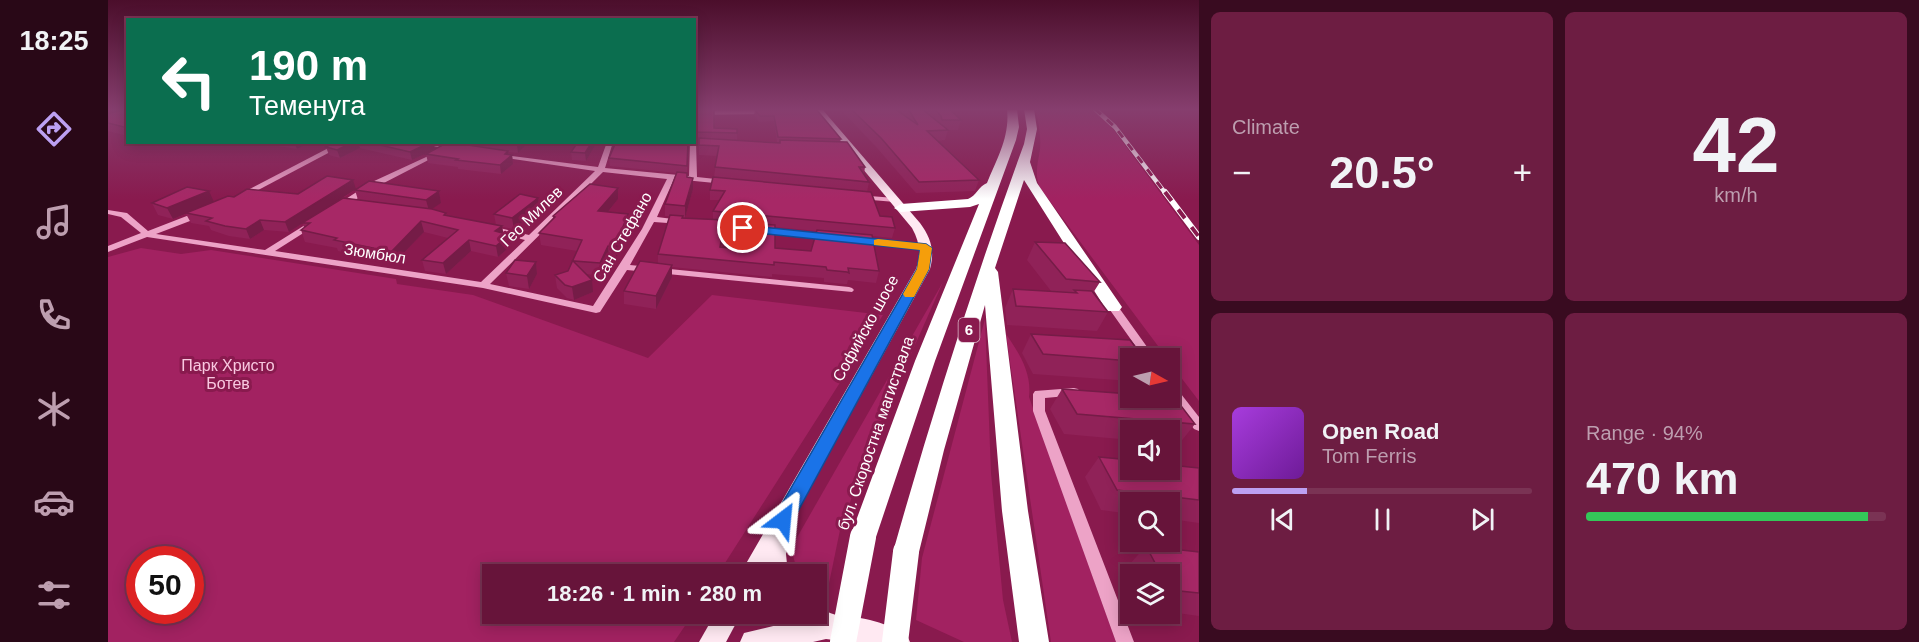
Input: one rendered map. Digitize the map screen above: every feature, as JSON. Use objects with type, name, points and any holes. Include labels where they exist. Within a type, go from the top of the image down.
[{"type":"highway","name":"бул. Скоростна магистрала","points":[[826,628],[863,537],[897,436],[1009,139]]},
{"type":"highway","name":"6","points":[[896,642],[906,552],[933,450],[989,262],[1024,162],[1030,139]]},
{"type":"highway","points":[[1024,162],[1031,183],[1113,307]]},
{"type":"highway","points":[[898,204],[970,203],[979,199],[993,181]]},
{"type":"highway","points":[[989,262],[1015,512],[1034,642]]},
{"type":"main road","points":[[843,139],[921,232],[926,248]]},
{"type":"main road","name":"Софийско шосе","points":[[757,564],[923,269],[926,248]]},
{"type":"main road","name":"Софийско шосе","points":[[776,564],[775,554],[783,520]]},
{"type":"main road","points":[[712,642],[723,624]]},
{"type":"main road","points":[[753,642],[826,628],[869,632],[896,642]]},
{"type":"street","points":[[696,143],[705,144]]},
{"type":"street","points":[[230,202],[342,144]]},
{"type":"street","points":[[435,144],[456,146]]},
{"type":"street","points":[[601,170],[609,144]]},
{"type":"street","points":[[693,144],[693,179]]},
{"type":"street","points":[[333,209],[375,184],[456,146]]},
{"type":"street","points":[[841,148],[852,148]]},
{"type":"street","points":[[485,153],[601,170],[729,183]]},
{"type":"street","name":"Гео Милев","points":[[483,285],[601,170]]},
{"type":"street","name":"Сан Стефано","points":[[596,310],[625,267],[652,219],[671,177]]},
{"type":"street","points":[[848,195],[898,204]]},
{"type":"street","points":[[343,203],[354,205]]},
{"type":"street","points":[[108,249],[209,210]]},
{"type":"street","points":[[108,212],[124,215],[148,235]]},
{"type":"street","points":[[268,252],[324,215]]},
{"type":"street","points":[[652,219],[688,222]]},
{"type":"street","points":[[699,224],[843,239]]},
{"type":"street","points":[[477,226],[529,238]]},
{"type":"street","name":"Зюмбюл","points":[[148,235],[483,285],[596,310]]},
{"type":"street","points":[[855,240],[926,248]]},
{"type":"street","points":[[625,267],[849,290]]},
{"type":"street","points":[[1089,305],[1113,307],[1143,348]]},
{"type":"street","points":[[1087,393],[1039,394],[1039,411],[1125,642]]},
{"type":"street","points":[[1180,405],[1199,426]]},
{"type":"green space","points":[[1040,139],[1120,139],[1199,245],[1199,401],[1180,376],[1180,348],[1160,348],[1040,188],[1038,164]]},
{"type":"green space","name":"Парк Христо Ботев","points":[[141,248],[181,254],[211,250],[396,279],[397,284],[473,295],[648,358],[712,295],[883,315],[724,564],[482,564],[482,624],[686,624],[674,642],[108,642],[108,257]]},
{"type":"green space","points":[[943,282],[871,444],[840,530],[827,593],[827,564],[795,564],[791,548]]},
{"type":"green space","points":[[985,319],[991,473],[1003,600],[1012,642],[964,642],[916,620],[922,558]]},
{"type":"green space","points":[[1006,334],[1020,356],[1029,380],[1029,397],[1116,642],[1051,642]]},
{"type":"building","points":[[699,139],[780,143],[780,140],[847,142],[865,167],[859,167],[869,182],[715,167],[719,146],[699,145]]},
{"type":"building","points":[[882,139],[935,139],[979,180],[919,182]]},
{"type":"building","points":[[332,144],[349,144],[337,150],[326,147]]},
{"type":"building","points":[[376,144],[427,144],[410,152]]},
{"type":"building","points":[[444,144],[461,144],[508,151],[505,154],[512,155],[500,165],[426,154]]},
{"type":"building","points":[[577,144],[591,144],[585,153],[571,152]]},
{"type":"building","points":[[615,144],[688,144],[687,166],[609,158]]},
{"type":"building","points":[[677,172],[687,173],[687,177],[693,178],[685,206],[665,204]]},
{"type":"building","points":[[327,176],[353,180],[285,222],[260,220],[246,229],[206,221],[212,218],[186,213],[228,196],[234,197],[247,189],[298,194]]},
{"type":"building","points":[[713,177],[871,192],[880,216],[892,217],[895,228],[713,211],[725,191],[710,190]]},
{"type":"building","points":[[369,181],[439,191],[426,200],[355,190]]},
{"type":"building","points":[[590,184],[618,188],[598,211],[628,214],[615,247],[608,246],[600,263],[573,261],[592,280],[572,287],[565,285],[555,275],[568,271],[582,240],[539,233],[555,217],[553,216]]},
{"type":"building","points":[[187,187],[209,191],[167,208],[152,203]]},
{"type":"building","points":[[520,194],[538,198],[512,218],[494,214]]},
{"type":"building","points":[[343,198],[432,209],[446,213],[444,215],[502,226],[495,231],[509,235],[496,246],[469,240],[443,263],[422,260],[458,230],[421,221],[391,252],[372,250],[373,248],[301,230],[310,223],[302,223]]},
{"type":"building","points":[[670,215],[683,216],[682,218],[725,220],[720,247],[750,250],[751,247],[757,247],[758,224],[775,225],[775,248],[811,251],[817,230],[872,235],[879,271],[848,268],[849,273],[827,270],[826,267],[774,262],[774,265],[658,254]]},
{"type":"building","points":[[1035,242],[1065,243],[1100,282],[1066,279]]},
{"type":"building","points":[[515,260],[536,262],[527,276],[506,273]]},
{"type":"building","points":[[640,261],[672,265],[656,296],[624,291]]},
{"type":"building","points":[[1013,289],[1077,293],[1074,290],[1092,291],[1108,312],[1016,306]]},
{"type":"building","points":[[1031,334],[1130,340],[1136,348],[1120,348],[1120,360],[1043,354]]},
{"type":"building","points":[[1062,389],[1120,393],[1120,408],[1180,408],[1180,404],[1195,424],[1180,423],[1180,420],[1148,420],[1077,414]]},
{"type":"building","points":[[1099,457],[1120,459],[1120,480],[1180,480],[1180,466],[1199,468],[1199,500],[1180,498],[1180,492],[1117,490]]},
{"type":"building","points":[[1180,550],[1199,552],[1199,593],[1180,591],[1180,564],[1156,564],[1149,552],[1180,552]]},
{"type":"railway","points":[[1124,139],[1166,194]]},
{"type":"railway","points":[[1165,192],[1199,237]]},
{"type":"slow traffic","points":[[878,242],[926,248],[926,263],[909,294]]},
{"type":"route","points":[[743,228],[926,248],[927,255],[923,269],[783,520]]}]
